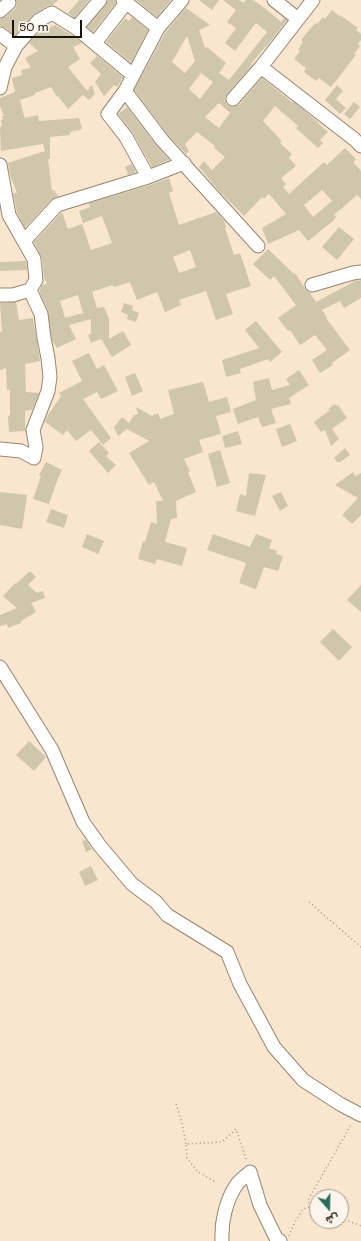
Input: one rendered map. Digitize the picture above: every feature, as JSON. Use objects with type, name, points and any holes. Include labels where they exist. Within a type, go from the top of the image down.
[{"type":"street","points":[[76,28],[100,0]]},
{"type":"street","points":[[148,177],[126,137],[108,114],[125,91],[158,28],[182,0]]},
{"type":"street","points":[[274,0],[298,19]]},
{"type":"street","points":[[234,99],[261,67],[312,0]]},
{"type":"street","points":[[94,43],[125,1],[158,28]]},
{"type":"street","points":[[0,88],[5,67],[16,46],[38,21],[52,12],[76,28],[133,75]]},
{"type":"street","points":[[0,34],[16,46]]},
{"type":"street","points":[[261,67],[361,146]]},
{"type":"street","points":[[125,91],[162,140],[258,246]]},
{"type":"street","points":[[24,240],[57,205],[148,177],[184,163]]},
{"type":"street","points":[[0,165],[9,215],[34,259],[36,280],[30,290],[13,295],[0,295]]},
{"type":"street","points":[[312,285],[353,272],[361,272]]},
{"type":"street","points":[[0,449],[21,451],[34,458],[36,447],[34,430],[48,391],[50,377],[41,314],[30,290]]},
{"type":"street","points":[[0,667],[52,750],[83,822],[100,846],[132,884],[156,902],[167,915],[227,952],[240,984],[274,1047],[302,1080],[340,1104],[360,1114]]},
{"type":"street","points":[[222,1241],[221,1228],[228,1200],[237,1184],[250,1172],[260,1205],[276,1238],[280,1241]]},
{"type":"path","points":[[309,902],[361,947]]},
{"type":"path","points":[[176,1104],[182,1123],[187,1158],[198,1172],[214,1181]]},
{"type":"path","points":[[315,1189],[360,1114]]},
{"type":"path","points":[[186,1144],[222,1142],[236,1129],[250,1172]]},
{"type":"path","points":[[287,1241],[294,1222],[303,1209],[309,1207]]},
{"type":"path","points":[[349,1221],[361,1226]]},
{"type":"building","points":[[16,0],[58,0],[53,5],[48,6],[32,16],[15,35],[0,26],[0,19],[15,9],[17,5]]},
{"type":"building","points":[[79,0],[89,0],[74,18],[68,13]]},
{"type":"building","points":[[108,0],[115,0],[116,3],[93,32],[87,27],[106,5]]},
{"type":"building","points":[[136,0],[171,0],[157,17]]},
{"type":"building","points":[[199,0],[219,0],[212,10]]},
{"type":"building","points":[[223,0],[239,0],[244,3],[246,0],[253,0],[281,22],[284,18],[287,20],[227,94],[225,98],[227,105],[232,107],[239,105],[262,78],[293,103],[294,102],[328,132],[320,140],[323,143],[318,148],[296,128],[298,126],[275,106],[263,121],[282,141],[280,143],[292,154],[289,158],[296,166],[281,178],[286,184],[283,187],[289,194],[324,162],[327,165],[345,148],[356,159],[353,162],[361,171],[361,199],[357,195],[334,215],[336,217],[333,221],[308,241],[299,230],[268,244],[262,228],[286,214],[269,194],[264,199],[262,197],[244,216],[219,191],[199,167],[204,161],[212,170],[225,157],[214,148],[215,146],[197,132],[185,144],[189,151],[186,154],[168,135],[134,90],[165,33],[186,8],[210,25],[199,30],[205,48],[207,47],[226,63],[219,73],[229,80],[267,32],[256,23],[235,51],[225,43],[236,28],[227,22],[236,10]],"holes":[[[187,36],[195,61],[185,73],[172,62]],[[201,73],[213,82],[200,99],[189,89]],[[219,103],[230,113],[219,128],[205,117]],[[322,190],[332,201],[313,217],[304,205]]]},
{"type":"building","points":[[332,10],[358,28],[356,30],[361,34],[361,40],[358,44],[360,46],[354,54],[356,55],[331,87],[319,78],[316,81],[304,72],[306,68],[294,59],[300,51],[298,50],[303,42],[301,40],[315,23],[317,24],[323,17],[325,19]]},
{"type":"building","points":[[132,17],[148,30],[131,63],[106,42],[125,18],[129,21]]},
{"type":"building","points":[[55,25],[82,43],[73,47],[80,59],[68,67],[87,91],[68,109],[58,96],[57,97],[51,87],[35,93],[35,95],[20,100],[24,116],[25,118],[38,115],[39,121],[79,118],[82,128],[80,130],[70,132],[70,135],[50,137],[50,159],[48,159],[52,191],[54,190],[58,196],[51,200],[25,228],[17,212],[13,193],[17,193],[10,175],[8,163],[45,151],[43,144],[1,151],[0,127],[2,126],[2,116],[4,116],[0,106],[0,98],[15,92],[12,78],[22,75],[21,70],[31,68],[25,58],[38,51],[29,43],[37,34]]},
{"type":"building","points":[[97,56],[123,77],[117,87],[114,85],[104,96],[95,82],[101,74],[90,63]]},
{"type":"building","points":[[92,85],[95,94],[89,100],[83,95]]},
{"type":"building","points":[[337,85],[343,91],[336,99],[346,108],[340,114],[325,100]]},
{"type":"building","points":[[354,102],[360,107],[350,119],[344,114]]},
{"type":"building","points":[[125,104],[169,160],[152,167],[133,133],[118,114],[127,107]]},
{"type":"building","points":[[132,164],[136,172],[128,175],[125,167]]},
{"type":"building","points":[[169,178],[173,191],[169,193],[179,225],[216,212],[224,220],[225,228],[234,255],[240,253],[251,286],[226,294],[233,314],[216,320],[206,291],[179,300],[181,305],[165,312],[157,292],[137,300],[130,282],[114,287],[112,285],[92,292],[97,308],[104,307],[109,319],[109,339],[123,331],[131,345],[112,357],[101,339],[91,343],[88,335],[91,334],[91,319],[69,325],[76,339],[57,348],[52,340],[48,311],[40,293],[42,285],[47,284],[44,277],[42,258],[34,242],[62,212],[68,229],[82,224],[91,250],[112,243],[102,216],[83,223],[79,211],[90,207],[89,203]],"holes":[[[190,250],[196,267],[179,273],[173,257]],[[78,295],[83,313],[65,318],[60,301]]]},
{"type":"building","points":[[339,227],[354,239],[337,260],[322,247]]},
{"type":"building","points":[[268,249],[294,274],[295,273],[316,302],[355,281],[361,280],[361,298],[344,308],[340,301],[322,310],[327,317],[326,318],[350,350],[332,363],[333,365],[320,373],[312,360],[327,350],[315,335],[300,345],[290,330],[288,331],[278,318],[296,305],[274,276],[270,280],[253,264]]},
{"type":"building","points":[[26,261],[27,270],[0,271],[0,262]]},
{"type":"building","points":[[16,302],[19,320],[33,318],[40,361],[25,364],[26,392],[39,393],[32,410],[25,411],[25,431],[9,432],[8,416],[10,415],[10,390],[7,390],[6,368],[0,370],[0,332],[2,332],[0,303]]},
{"type":"building","points":[[124,303],[133,306],[132,310],[139,313],[136,322],[127,319],[128,315],[121,312]]},
{"type":"building","points":[[256,321],[282,352],[270,362],[268,359],[240,369],[241,373],[226,377],[222,360],[259,348],[245,330]]},
{"type":"building","points":[[89,353],[97,369],[104,365],[118,391],[101,399],[97,392],[83,399],[111,438],[103,445],[91,430],[76,441],[67,430],[63,435],[45,422],[61,396],[59,393],[82,381],[72,361]]},
{"type":"building","points":[[299,370],[309,385],[289,398],[291,404],[271,409],[276,423],[262,427],[258,417],[238,424],[233,409],[256,400],[253,382],[269,378],[272,390],[290,385],[286,379]]},
{"type":"building","points":[[135,373],[143,391],[132,396],[125,377]]},
{"type":"building","points":[[203,382],[209,402],[227,397],[231,412],[216,416],[221,434],[199,440],[203,452],[184,459],[190,471],[188,472],[196,492],[176,501],[177,518],[171,519],[165,542],[187,548],[182,566],[157,559],[155,564],[138,559],[143,541],[145,542],[151,522],[157,524],[156,501],[163,501],[154,482],[149,485],[129,453],[149,441],[127,429],[118,436],[114,427],[122,417],[129,423],[134,415],[138,414],[136,407],[152,416],[158,413],[160,419],[174,414],[168,390]]},
{"type":"building","points":[[335,404],[336,406],[338,405],[347,418],[332,429],[339,439],[331,446],[325,430],[321,432],[314,422],[330,410],[328,409]]},
{"type":"building","points":[[290,424],[297,441],[282,447],[276,429]]},
{"type":"building","points":[[238,431],[242,444],[225,448],[222,436]]},
{"type":"building","points":[[99,442],[109,453],[106,456],[116,465],[108,473],[89,451]]},
{"type":"building","points":[[345,448],[350,455],[340,462],[337,462],[334,458]]},
{"type":"building","points":[[220,450],[230,483],[217,487],[208,454]]},
{"type":"building","points":[[46,462],[62,470],[49,504],[33,499],[41,476],[39,475]]},
{"type":"building","points":[[353,472],[355,476],[361,473],[361,515],[352,524],[342,515],[358,498],[335,485]]},
{"type":"building","points":[[249,473],[266,475],[255,516],[236,511],[240,494],[246,496]]},
{"type":"building","points":[[0,492],[27,495],[22,529],[0,525]]},
{"type":"building","points":[[281,492],[288,506],[280,511],[272,496]]},
{"type":"building","points":[[51,509],[68,515],[64,528],[46,522]]},
{"type":"building","points":[[87,534],[104,541],[98,554],[82,547]]},
{"type":"building","points":[[213,534],[250,547],[256,534],[272,540],[269,548],[277,551],[276,554],[283,556],[278,571],[264,567],[256,589],[239,583],[246,563],[207,550]]},
{"type":"building","points":[[30,571],[36,577],[28,585],[37,593],[43,591],[45,598],[31,603],[36,612],[21,621],[21,623],[8,628],[7,624],[0,626],[0,615],[17,608],[3,596],[15,583],[16,584]]},
{"type":"building","points":[[361,585],[361,612],[347,600]]},
{"type":"building","points":[[333,629],[352,647],[339,661],[320,642]]},
{"type":"building","points":[[29,741],[46,757],[34,771],[16,755]]},
{"type":"building","points":[[86,840],[92,849],[86,852],[82,841]]},
{"type":"building","points":[[91,866],[98,880],[85,886],[79,872]]}]
